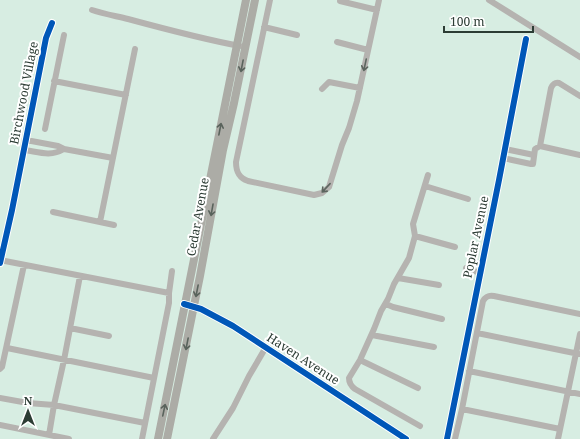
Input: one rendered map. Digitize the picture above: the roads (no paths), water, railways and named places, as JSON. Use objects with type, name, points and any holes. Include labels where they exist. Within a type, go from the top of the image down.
[{"type":"main road","name":"Cedar Avenue","points":[[167,439],[194,306],[211,190],[246,0]]},
{"type":"main road","name":"Cedar Avenue","points":[[158,439],[184,304],[211,190],[223,150],[234,103],[255,0]]},
{"type":"street","points":[[270,0],[236,162],[236,169],[242,178],[252,182],[314,194],[324,192],[329,187],[349,128],[360,88],[379,0]]},
{"type":"street","points":[[489,0],[580,57]]},
{"type":"street","points":[[340,2],[377,10]]},
{"type":"street","points":[[92,10],[187,35],[246,47]]},
{"type":"street","name":"Birchwood Village","points":[[3,262],[46,38],[52,23]]},
{"type":"street","points":[[264,28],[297,35]]},
{"type":"street","points":[[45,128],[64,35]]},
{"type":"street","name":"Poplar Avenue","points":[[447,439],[526,39]]},
{"type":"street","points":[[337,42],[368,50]]},
{"type":"street","points":[[100,222],[135,49]]},
{"type":"street","points":[[54,81],[126,95]]},
{"type":"street","points":[[322,89],[329,82],[360,88]]},
{"type":"street","points":[[540,146],[552,85],[560,83],[580,96]]},
{"type":"street","points":[[26,140],[113,158]]},
{"type":"street","points":[[503,158],[533,164],[535,149],[540,146],[580,155]]},
{"type":"street","points":[[24,150],[54,154],[64,149]]},
{"type":"street","points":[[505,149],[534,155]]},
{"type":"street","points":[[420,426],[352,386],[349,378],[360,360],[381,311],[409,258],[415,236],[413,224],[428,175]]},
{"type":"street","points":[[425,186],[468,199]]},
{"type":"street","points":[[53,212],[114,225]]},
{"type":"street","points":[[415,236],[456,247]]},
{"type":"street","points":[[3,262],[169,293]]},
{"type":"street","points":[[0,369],[2,367],[2,354],[7,347],[24,265]]},
{"type":"street","points":[[466,268],[480,272]]},
{"type":"street","points":[[142,439],[169,303],[172,271]]},
{"type":"street","points":[[49,435],[80,276]]},
{"type":"street","points":[[398,278],[439,285]]},
{"type":"street","points":[[455,439],[483,301],[486,297],[489,296],[580,314]]},
{"type":"street","name":"Haven Avenue","points":[[184,304],[194,306],[219,318],[406,439]]},
{"type":"street","points":[[386,304],[393,307],[442,318]]},
{"type":"street","points":[[70,328],[109,336]]},
{"type":"street","points":[[477,333],[578,354]]},
{"type":"street","points":[[558,439],[568,391],[578,354],[580,334]]},
{"type":"street","points":[[372,335],[434,347]]},
{"type":"street","points":[[0,344],[7,347],[64,360],[154,378]]},
{"type":"street","points":[[214,439],[233,408],[266,347]]},
{"type":"street","points":[[360,360],[418,388]]},
{"type":"street","points":[[469,371],[580,394]]},
{"type":"street","points":[[0,398],[28,403],[54,405],[145,423]]},
{"type":"street","points":[[462,409],[560,429]]},
{"type":"street","points":[[0,425],[69,439]]}]
